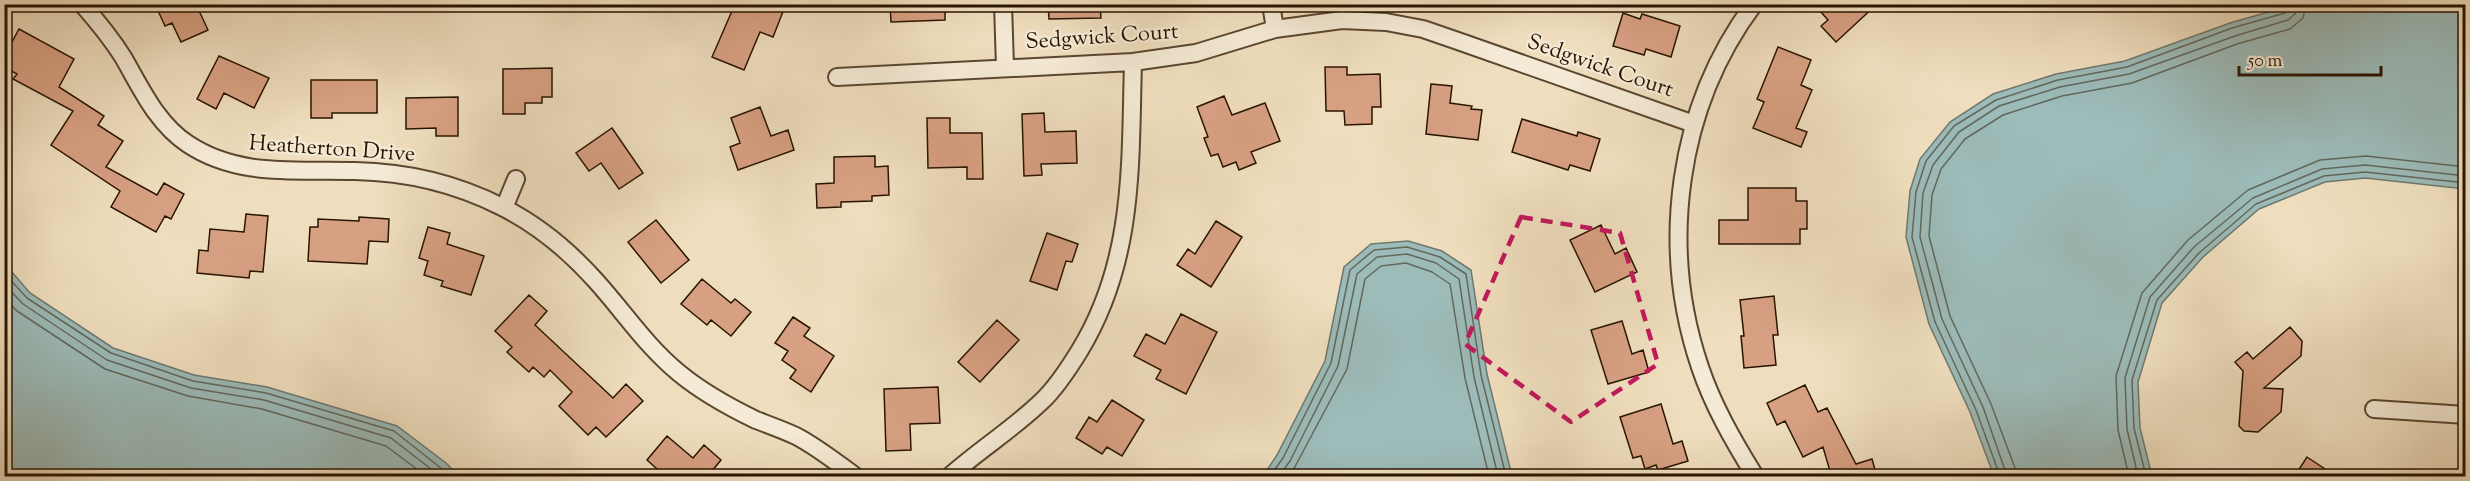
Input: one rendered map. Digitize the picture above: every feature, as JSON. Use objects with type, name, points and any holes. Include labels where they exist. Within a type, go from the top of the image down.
[{"type":"street","name":"Heatherton Drive","points":[[82,4],[121,54],[154,110],[188,144],[215,158],[244,167],[279,172],[354,171],[396,174],[447,185],[504,208],[535,227],[567,252],[596,281],[647,345],[679,373],[713,398],[795,436],[824,453],[855,477]]},
{"type":"street","points":[[1003,4],[1005,67]]},
{"type":"street","points":[[1271,4],[1275,29]]},
{"type":"street","points":[[1754,4],[1723,51],[1706,86],[1694,124],[1683,173],[1678,229],[1681,275],[1689,328],[1700,367],[1716,408],[1755,477]]},
{"type":"street","name":"Sedgwick Court","points":[[837,77],[1133,62],[1196,52],[1275,29],[1342,20],[1386,22],[1423,29],[1694,124]]},
{"type":"street","points":[[950,477],[1043,400],[1070,366],[1091,331],[1108,294],[1123,240],[1130,186],[1133,62]]},
{"type":"street","points":[[504,208],[516,179]]},
{"type":"street","points":[[2374,409],[2466,415]]},
{"type":"highlighted area","points":[[1521,217],[1620,233],[1658,364],[1571,422],[1465,344]]},
{"type":"water","points":[[2348,4],[2465,5],[2465,189],[2365,178],[2325,182],[2259,209],[2203,257],[2162,303],[2138,382],[2140,428],[2152,476],[1994,476],[1970,412],[1929,324],[1906,237],[1910,191],[1920,159],[1950,122],[1993,94],[2056,74],[2125,61],[2230,23],[2286,7]]},
{"type":"water","points":[[1408,241],[1442,251],[1471,270],[1487,374],[1512,476],[1263,476],[1277,455],[1325,361],[1344,267],[1371,244]]},
{"type":"water","points":[[5,264],[30,293],[113,348],[194,375],[267,387],[397,426],[446,463],[459,476],[5,476]]},
{"type":"building","points":[[155,4],[196,4],[208,30],[181,42],[172,23],[165,26]]},
{"type":"building","points":[[735,4],[786,4],[773,37],[760,32],[744,70],[712,57]]},
{"type":"building","points":[[890,4],[945,4],[945,20],[891,22]]},
{"type":"building","points":[[1048,4],[1100,4],[1101,18],[1049,19]]},
{"type":"building","points":[[1814,4],[1877,4],[1836,42],[1821,26],[1828,20]]},
{"type":"building","points":[[1623,13],[1640,19],[1642,14],[1680,26],[1671,57],[1646,49],[1644,55],[1613,46]]},
{"type":"building","points":[[19,29],[74,59],[59,87],[104,116],[98,125],[123,141],[106,167],[157,195],[164,183],[184,194],[171,219],[165,216],[156,232],[111,207],[120,191],[51,145],[73,111],[13,79],[17,74],[4,67],[4,57]]},
{"type":"building","points":[[1778,47],[1811,60],[1801,85],[1812,90],[1796,128],[1807,132],[1801,147],[1753,128],[1764,102],[1757,99]]},
{"type":"building","points":[[219,56],[269,78],[254,108],[224,93],[216,109],[197,99]]},
{"type":"building","points":[[1325,67],[1347,67],[1347,75],[1380,74],[1381,107],[1372,107],[1372,124],[1345,125],[1344,111],[1326,111]]},
{"type":"building","points":[[552,68],[552,97],[542,97],[542,103],[525,103],[525,114],[503,114],[503,69]]},
{"type":"building","points":[[311,80],[377,80],[377,113],[332,113],[332,118],[311,118]]},
{"type":"building","points":[[1431,84],[1452,86],[1450,103],[1482,110],[1478,140],[1426,134]]},
{"type":"building","points":[[1224,96],[1232,115],[1265,103],[1280,141],[1251,152],[1256,163],[1239,170],[1236,162],[1223,167],[1218,154],[1211,156],[1204,138],[1208,137],[1197,107]]},
{"type":"building","points":[[458,97],[458,136],[436,136],[436,128],[406,129],[406,98]]},
{"type":"building","points":[[760,107],[771,136],[788,130],[794,150],[738,170],[730,147],[740,143],[731,118]]},
{"type":"building","points":[[1044,113],[1045,132],[1076,131],[1077,163],[1041,164],[1042,175],[1024,176],[1022,114]]},
{"type":"building","points":[[927,118],[950,118],[950,133],[982,133],[983,179],[967,179],[967,167],[928,168]]},
{"type":"building","points":[[1522,119],[1577,136],[1578,132],[1600,139],[1590,171],[1570,165],[1568,170],[1512,152]]},
{"type":"building","points":[[612,128],[643,173],[619,189],[601,163],[589,171],[576,153]]},
{"type":"building","points":[[875,156],[875,167],[888,166],[889,195],[872,196],[872,201],[841,202],[841,207],[817,208],[816,184],[834,183],[834,157]]},
{"type":"building","points":[[1748,188],[1796,188],[1796,201],[1807,201],[1807,229],[1800,229],[1800,244],[1719,244],[1719,220],[1748,220]]},
{"type":"building","points":[[246,214],[268,216],[263,272],[250,271],[249,278],[197,273],[199,250],[208,251],[210,229],[244,232]]},
{"type":"building","points":[[359,217],[389,219],[388,242],[369,241],[367,264],[308,261],[310,227],[318,227],[318,219],[359,221]]},
{"type":"building","points":[[656,220],[689,260],[661,283],[628,242]]},
{"type":"building","points":[[1216,221],[1242,237],[1211,287],[1177,265],[1188,249],[1195,254]]},
{"type":"building","points":[[1601,225],[1615,254],[1626,248],[1637,272],[1595,292],[1570,240]]},
{"type":"building","points":[[428,227],[450,233],[447,244],[484,256],[471,295],[441,286],[443,281],[424,275],[428,261],[419,258]]},
{"type":"building","points":[[1047,233],[1078,244],[1072,262],[1066,261],[1057,290],[1030,281]]},
{"type":"building","points":[[702,279],[731,303],[735,299],[751,312],[731,336],[711,320],[707,325],[681,304]]},
{"type":"building","points":[[529,295],[547,311],[535,325],[613,398],[626,384],[643,401],[606,437],[596,427],[588,435],[559,406],[572,392],[550,370],[544,377],[533,367],[529,372],[507,352],[512,347],[495,331]]},
{"type":"building","points":[[1774,296],[1778,335],[1773,335],[1776,365],[1744,368],[1741,336],[1744,336],[1740,300]]},
{"type":"building","points":[[1181,314],[1217,332],[1186,394],[1156,379],[1161,370],[1134,356],[1146,334],[1165,344]]},
{"type":"building","points":[[793,317],[810,328],[804,336],[834,356],[811,392],[790,378],[796,370],[782,360],[788,351],[775,343]]},
{"type":"building","points":[[997,320],[1019,340],[980,382],[958,362]]},
{"type":"building","points":[[1622,321],[1632,354],[1643,350],[1649,372],[1608,384],[1591,330]]},
{"type":"building","points":[[2290,327],[2302,341],[2301,356],[2264,388],[2283,389],[2281,412],[2258,432],[2244,431],[2239,426],[2243,371],[2235,362],[2247,352],[2253,359]]},
{"type":"building","points":[[1805,385],[1818,412],[1827,408],[1856,464],[1872,459],[1877,477],[1828,477],[1830,471],[1823,447],[1803,457],[1785,421],[1777,425],[1767,403]]},
{"type":"building","points":[[938,387],[940,423],[910,424],[911,450],[886,451],[884,389]]},
{"type":"building","points":[[1112,400],[1144,420],[1122,456],[1107,447],[1102,454],[1076,438],[1089,417],[1097,422]]},
{"type":"building","points":[[1661,404],[1673,444],[1682,441],[1688,461],[1658,470],[1656,465],[1645,469],[1641,456],[1633,458],[1620,417]]},
{"type":"building","points":[[667,436],[693,458],[704,445],[721,460],[707,477],[666,477],[647,460]]},
{"type":"building","points":[[2307,457],[2337,477],[2294,477]]}]
